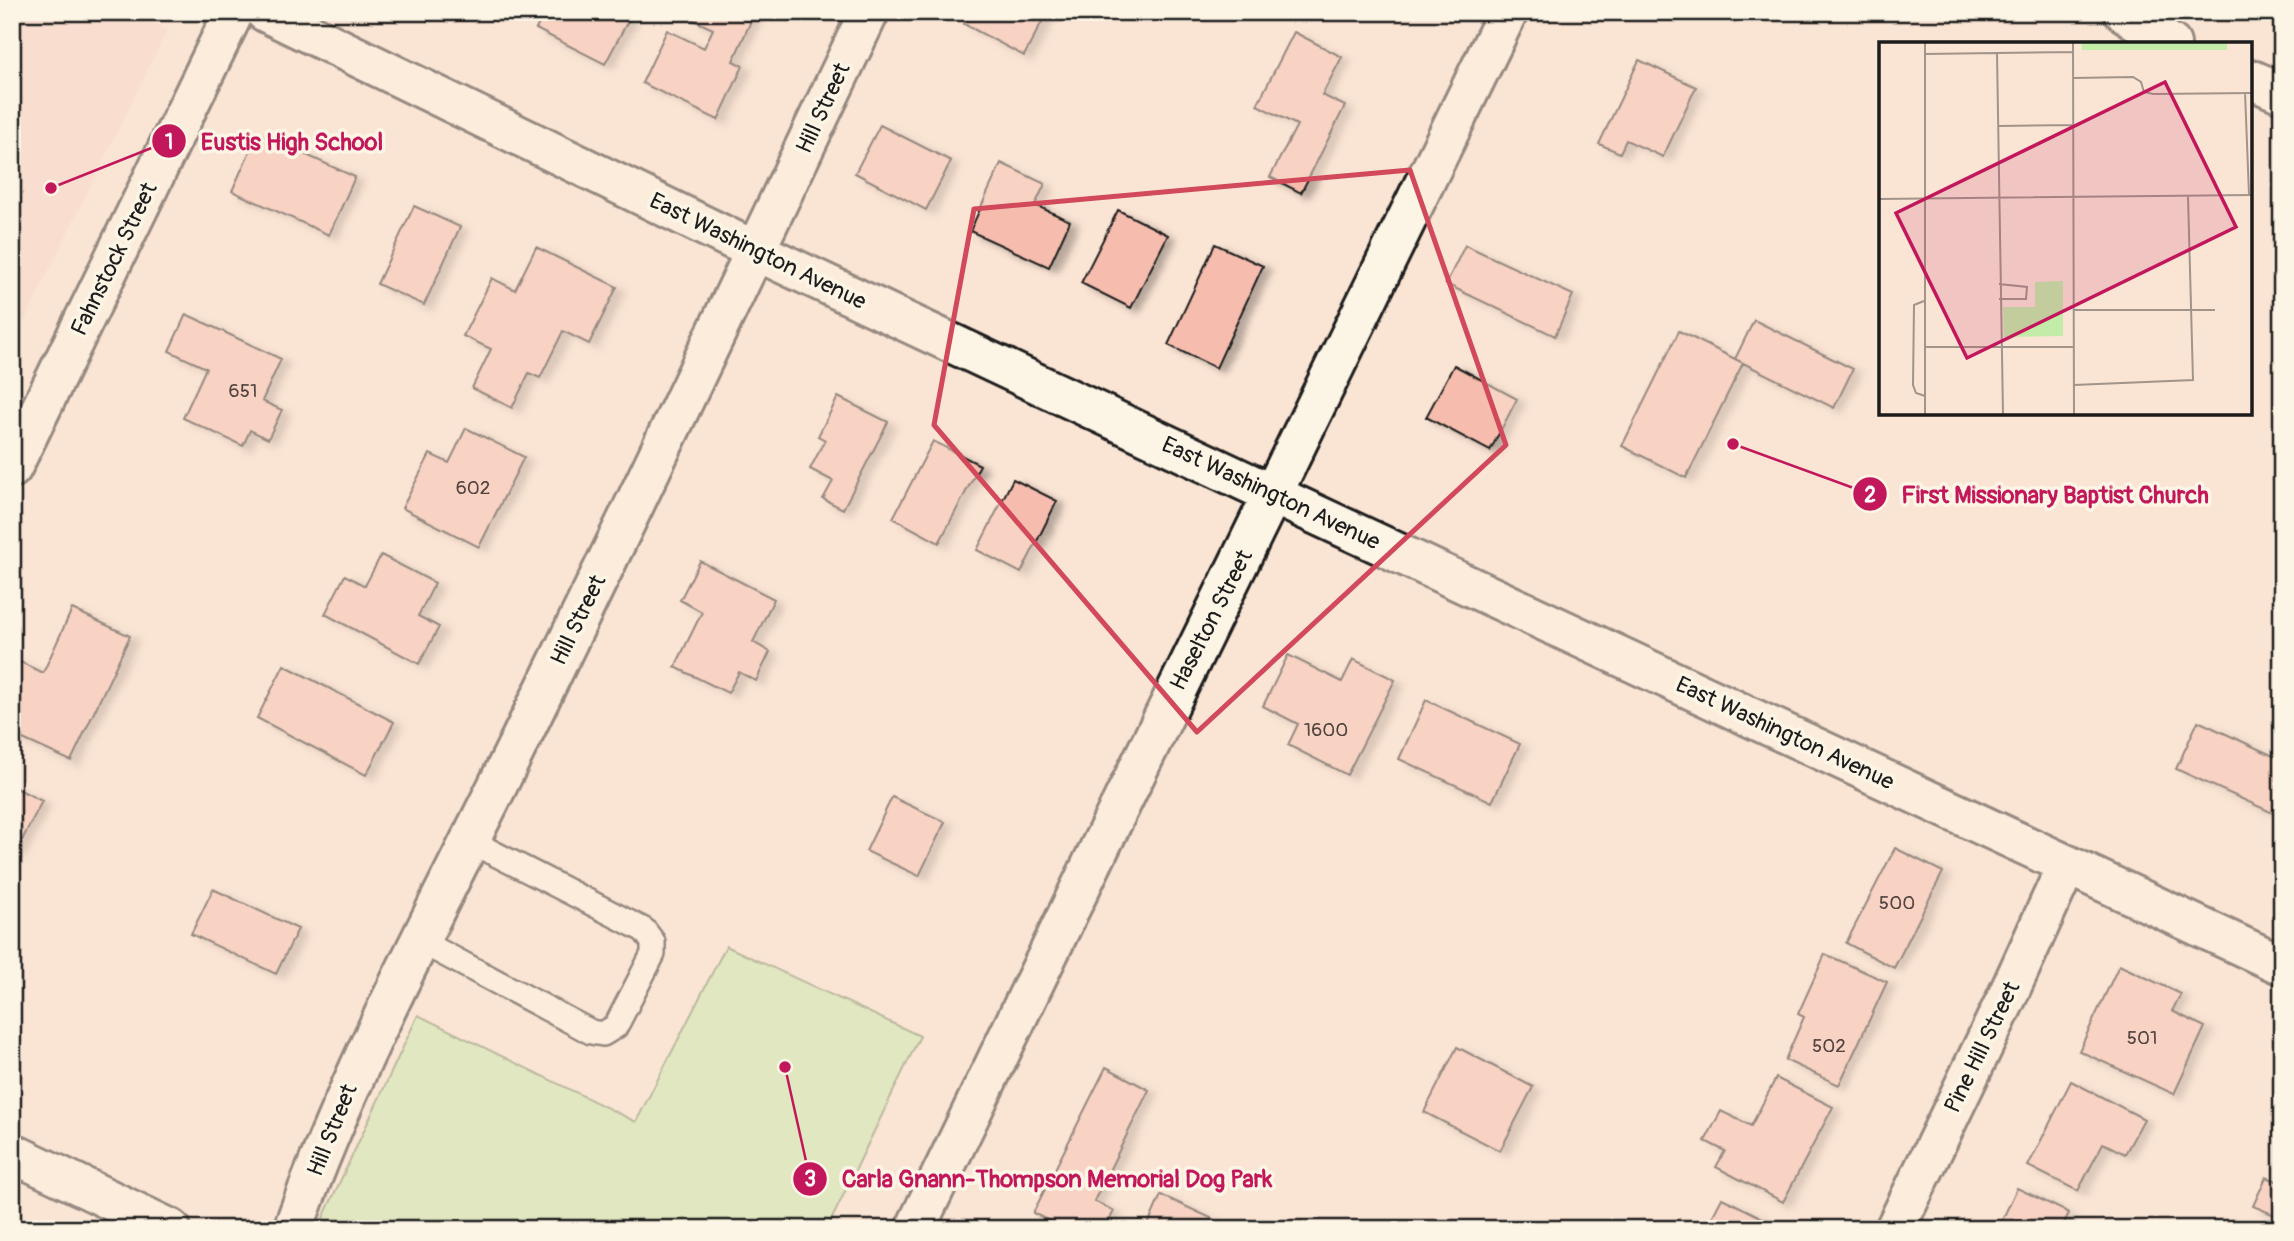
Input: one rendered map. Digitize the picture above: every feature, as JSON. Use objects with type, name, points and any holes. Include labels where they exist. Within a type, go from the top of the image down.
[{"type":"street","name":"Fahnstock Street","points":[[12,468],[234,12]]},
{"type":"street","name":"East Washington Avenue","points":[[265,12],[756,251],[2282,965]]},
{"type":"street","name":"Hill Street","points":[[293,1229],[315,1168],[355,1074],[756,251],[869,12]]},
{"type":"street","name":"Haselton Street","points":[[915,1229],[1085,873],[1274,495],[1508,12]]},
{"type":"street","points":[[2124,12],[2168,42]]},
{"type":"street","points":[[2252,80],[2282,93]]},
{"type":"street","name":"Pine Hill Street","points":[[1895,1229],[2067,865]]},
{"type":"street","points":[[12,1153],[171,1229]]},
{"type":"lane","points":[[420,942],[591,1032],[603,1034],[616,1026],[653,954],[653,942],[644,930],[470,841]]},
{"type":"highlighted area","points":[[1410,170],[1506,445],[1197,732],[934,425],[974,209]]},
{"type":"shaded area","points":[[12,12],[131,12],[167,30],[12,346]]},
{"type":"green space","points":[[726,946],[920,1036],[827,1229],[341,1229],[322,1220],[418,1015],[636,1122]]},
{"type":"building","points":[[545,12],[620,12],[630,17],[605,64],[536,29]]},
{"type":"building","points":[[694,12],[755,12],[733,61],[743,66],[718,120],[642,83],[667,30],[704,48],[713,29],[691,19]]},
{"type":"building","points":[[970,12],[1047,12],[1024,56],[964,24]]},
{"type":"building","points":[[1294,32],[1342,57],[1322,95],[1345,106],[1301,193],[1270,177],[1297,125],[1257,105]]},
{"type":"building","points":[[1639,60],[1696,87],[1663,157],[1626,140],[1620,153],[1599,144]]},
{"type":"building","points":[[880,125],[951,161],[926,210],[855,173]]},
{"type":"building","points":[[258,133],[355,177],[329,235],[232,191]]},
{"type":"building","points":[[1001,163],[1045,184],[1035,205],[1070,221],[1049,267],[970,231]]},
{"type":"building","points":[[414,206],[460,227],[424,305],[377,284]]},
{"type":"building","points":[[1118,210],[1168,235],[1131,308],[1081,283]]},
{"type":"building","points":[[1215,244],[1263,266],[1216,368],[1168,345]]},
{"type":"building","points":[[1465,245],[1573,295],[1555,336],[1446,284]]},
{"type":"building","points":[[536,247],[617,287],[589,344],[563,331],[540,378],[529,373],[512,408],[472,388],[491,349],[463,336],[492,278],[515,290]]},
{"type":"building","points":[[186,314],[281,359],[262,401],[282,410],[268,439],[250,430],[243,446],[183,418],[206,368],[169,351]]},
{"type":"building","points":[[1754,320],[1853,369],[1834,408],[1735,359]]},
{"type":"building","points":[[1679,331],[1743,363],[1686,478],[1622,446]]},
{"type":"building","points":[[1454,365],[1517,399],[1490,451],[1426,417]]},
{"type":"building","points":[[838,397],[888,422],[843,509],[823,499],[833,481],[810,469],[825,440],[818,436]]},
{"type":"building","points":[[466,428],[524,457],[479,547],[402,508],[430,454],[449,463]]},
{"type":"building","points":[[933,441],[980,465],[939,543],[893,518]]},
{"type":"building","points":[[1013,479],[1057,501],[1021,573],[977,550]]},
{"type":"building","points":[[381,555],[435,583],[418,616],[439,627],[419,664],[325,614],[345,575],[365,586]]},
{"type":"building","points":[[700,561],[774,599],[753,642],[770,652],[756,681],[739,672],[728,693],[675,667],[702,612],[680,600]]},
{"type":"building","points":[[72,609],[130,636],[71,761],[12,734],[12,663],[14,659],[43,673]]},
{"type":"building","points":[[1288,655],[1342,682],[1353,659],[1395,680],[1347,775],[1288,745],[1298,724],[1263,706]]},
{"type":"building","points":[[284,665],[394,722],[366,775],[257,718]]},
{"type":"building","points":[[1426,700],[1520,744],[1492,802],[1399,759]]},
{"type":"building","points":[[2198,721],[2282,760],[2282,798],[2275,814],[2176,769]]},
{"type":"building","points":[[12,786],[42,801],[15,854],[12,853]]},
{"type":"building","points":[[892,797],[945,822],[919,876],[866,851]]},
{"type":"building","points":[[1895,848],[1943,872],[1894,968],[1846,943]]},
{"type":"building","points":[[213,889],[298,929],[276,974],[191,934]]},
{"type":"building","points":[[1825,954],[1887,982],[1839,1085],[1785,1060],[1804,1017],[1798,1014]]},
{"type":"building","points":[[2119,965],[2181,994],[2172,1011],[2205,1027],[2174,1094],[2079,1051]]},
{"type":"building","points":[[1457,1047],[1533,1087],[1500,1151],[1424,1112]]},
{"type":"building","points":[[1106,1067],[1149,1090],[1094,1201],[1114,1211],[1105,1229],[1065,1229],[1033,1213]]},
{"type":"building","points":[[1776,1078],[1833,1107],[1783,1202],[1716,1167],[1725,1151],[1705,1141],[1721,1111],[1751,1126]]},
{"type":"building","points":[[2071,1081],[2144,1119],[2125,1154],[2103,1143],[2078,1191],[2028,1166]]},
{"type":"building","points":[[2266,1177],[2282,1183],[2282,1218],[2253,1206]]},
{"type":"building","points":[[2017,1188],[2069,1213],[2061,1229],[1998,1229]]},
{"type":"building","points":[[1161,1195],[1213,1219],[1209,1229],[1146,1229]]},
{"type":"building","points":[[1722,1198],[1773,1223],[1771,1229],[1706,1229]]},
{"type":"place","name":"Eustis High School","points":[[51,188]]},
{"type":"place","name":"First Missionary Baptist Church","points":[[1733,444]]},
{"type":"place","name":"Carla Gnann-Thompson Memorial Dog Park","points":[[785,1067]]}]
